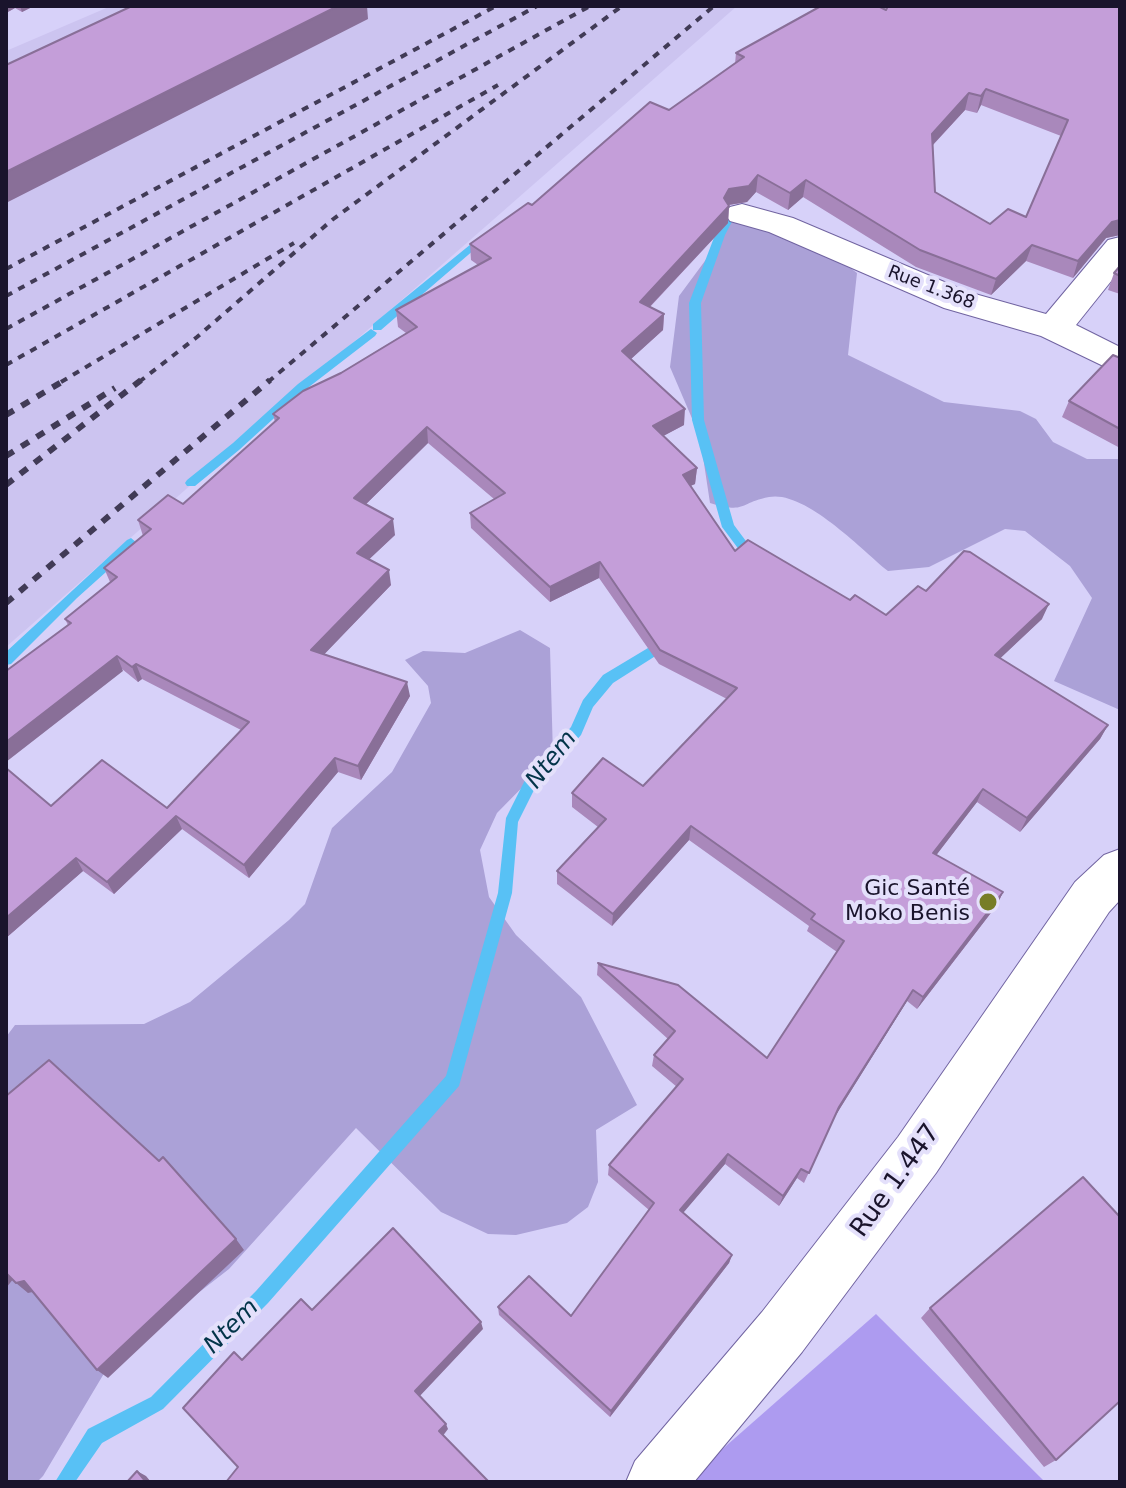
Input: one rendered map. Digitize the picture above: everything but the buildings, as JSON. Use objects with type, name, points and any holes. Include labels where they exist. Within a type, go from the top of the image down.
[{"type":"street","name":"Rue 1.368","points":[[742,214],[781,225],[956,300],[1054,328],[1120,362]]},
{"type":"street","points":[[1054,328],[1120,248]]},
{"type":"street","name":"Rue 1.447","points":[[656,1482],[782,1332],[917,1155],[1092,897],[1120,869]]},
{"type":"shaded area","points":[[111,6],[737,6],[6,647],[6,51]]},
{"type":"shaded area","points":[[726,220],[811,245],[857,273],[848,355],[944,402],[1020,411],[1036,419],[1053,442],[1087,459],[1120,459],[1120,710],[1054,681],[1092,598],[1070,566],[1025,531],[1005,529],[929,567],[888,571],[832,524],[799,503],[783,497],[769,497],[737,508],[710,503],[700,437],[670,367],[679,296],[716,246]]},
{"type":"shaded area","points":[[520,630],[550,648],[553,756],[497,813],[480,850],[489,897],[516,935],[581,997],[637,1105],[596,1130],[598,1182],[588,1207],[567,1223],[516,1235],[488,1234],[441,1212],[356,1128],[229,1269],[112,1360],[43,1476],[37,1482],[6,1482],[6,1037],[15,1025],[144,1024],[190,1002],[305,904],[332,828],[392,772],[431,703],[428,686],[405,660],[423,651],[465,653]]},
{"type":"shaded area","points":[[876,1314],[1045,1482],[685,1482]]},
{"type":"waterway","name":"Ntem","points":[[733,210],[720,235],[695,303],[698,420],[728,527],[754,560]]},
{"type":"waterway","points":[[430,282],[471,247]]},
{"type":"waterway","points":[[377,327],[426,286]]},
{"type":"waterway","points":[[302,387],[371,333]]},
{"type":"waterway","points":[[239,443],[299,390]]},
{"type":"waterway","points":[[191,483],[235,447]]},
{"type":"waterway","points":[[76,593],[131,543]]},
{"type":"waterway","points":[[6,660],[71,598]]},
{"type":"waterway","name":"Ntem","points":[[64,1482],[95,1436],[157,1403],[262,1297],[453,1080],[505,893],[511,822],[530,784],[576,731],[588,704],[608,679],[663,644]]},
{"type":"railway","points":[[6,269],[496,6]]},
{"type":"railway","points":[[6,296],[537,6]]},
{"type":"railway","points":[[6,329],[590,6]]},
{"type":"railway","points":[[139,382],[197,337],[332,220],[622,6]]},
{"type":"railway","points":[[268,382],[714,6]]},
{"type":"railway","points":[[6,365],[498,85]]},
{"type":"railway","points":[[61,382],[294,243]]},
{"type":"railway","points":[[6,415],[65,380]]},
{"type":"railway","points":[[6,485],[141,380]]},
{"type":"railway","points":[[6,603],[270,380]]},
{"type":"railway","points":[[6,456],[115,388]]},
{"type":"place","name":"Gic Santé Moko Benis","points":[[988,902]]}]
